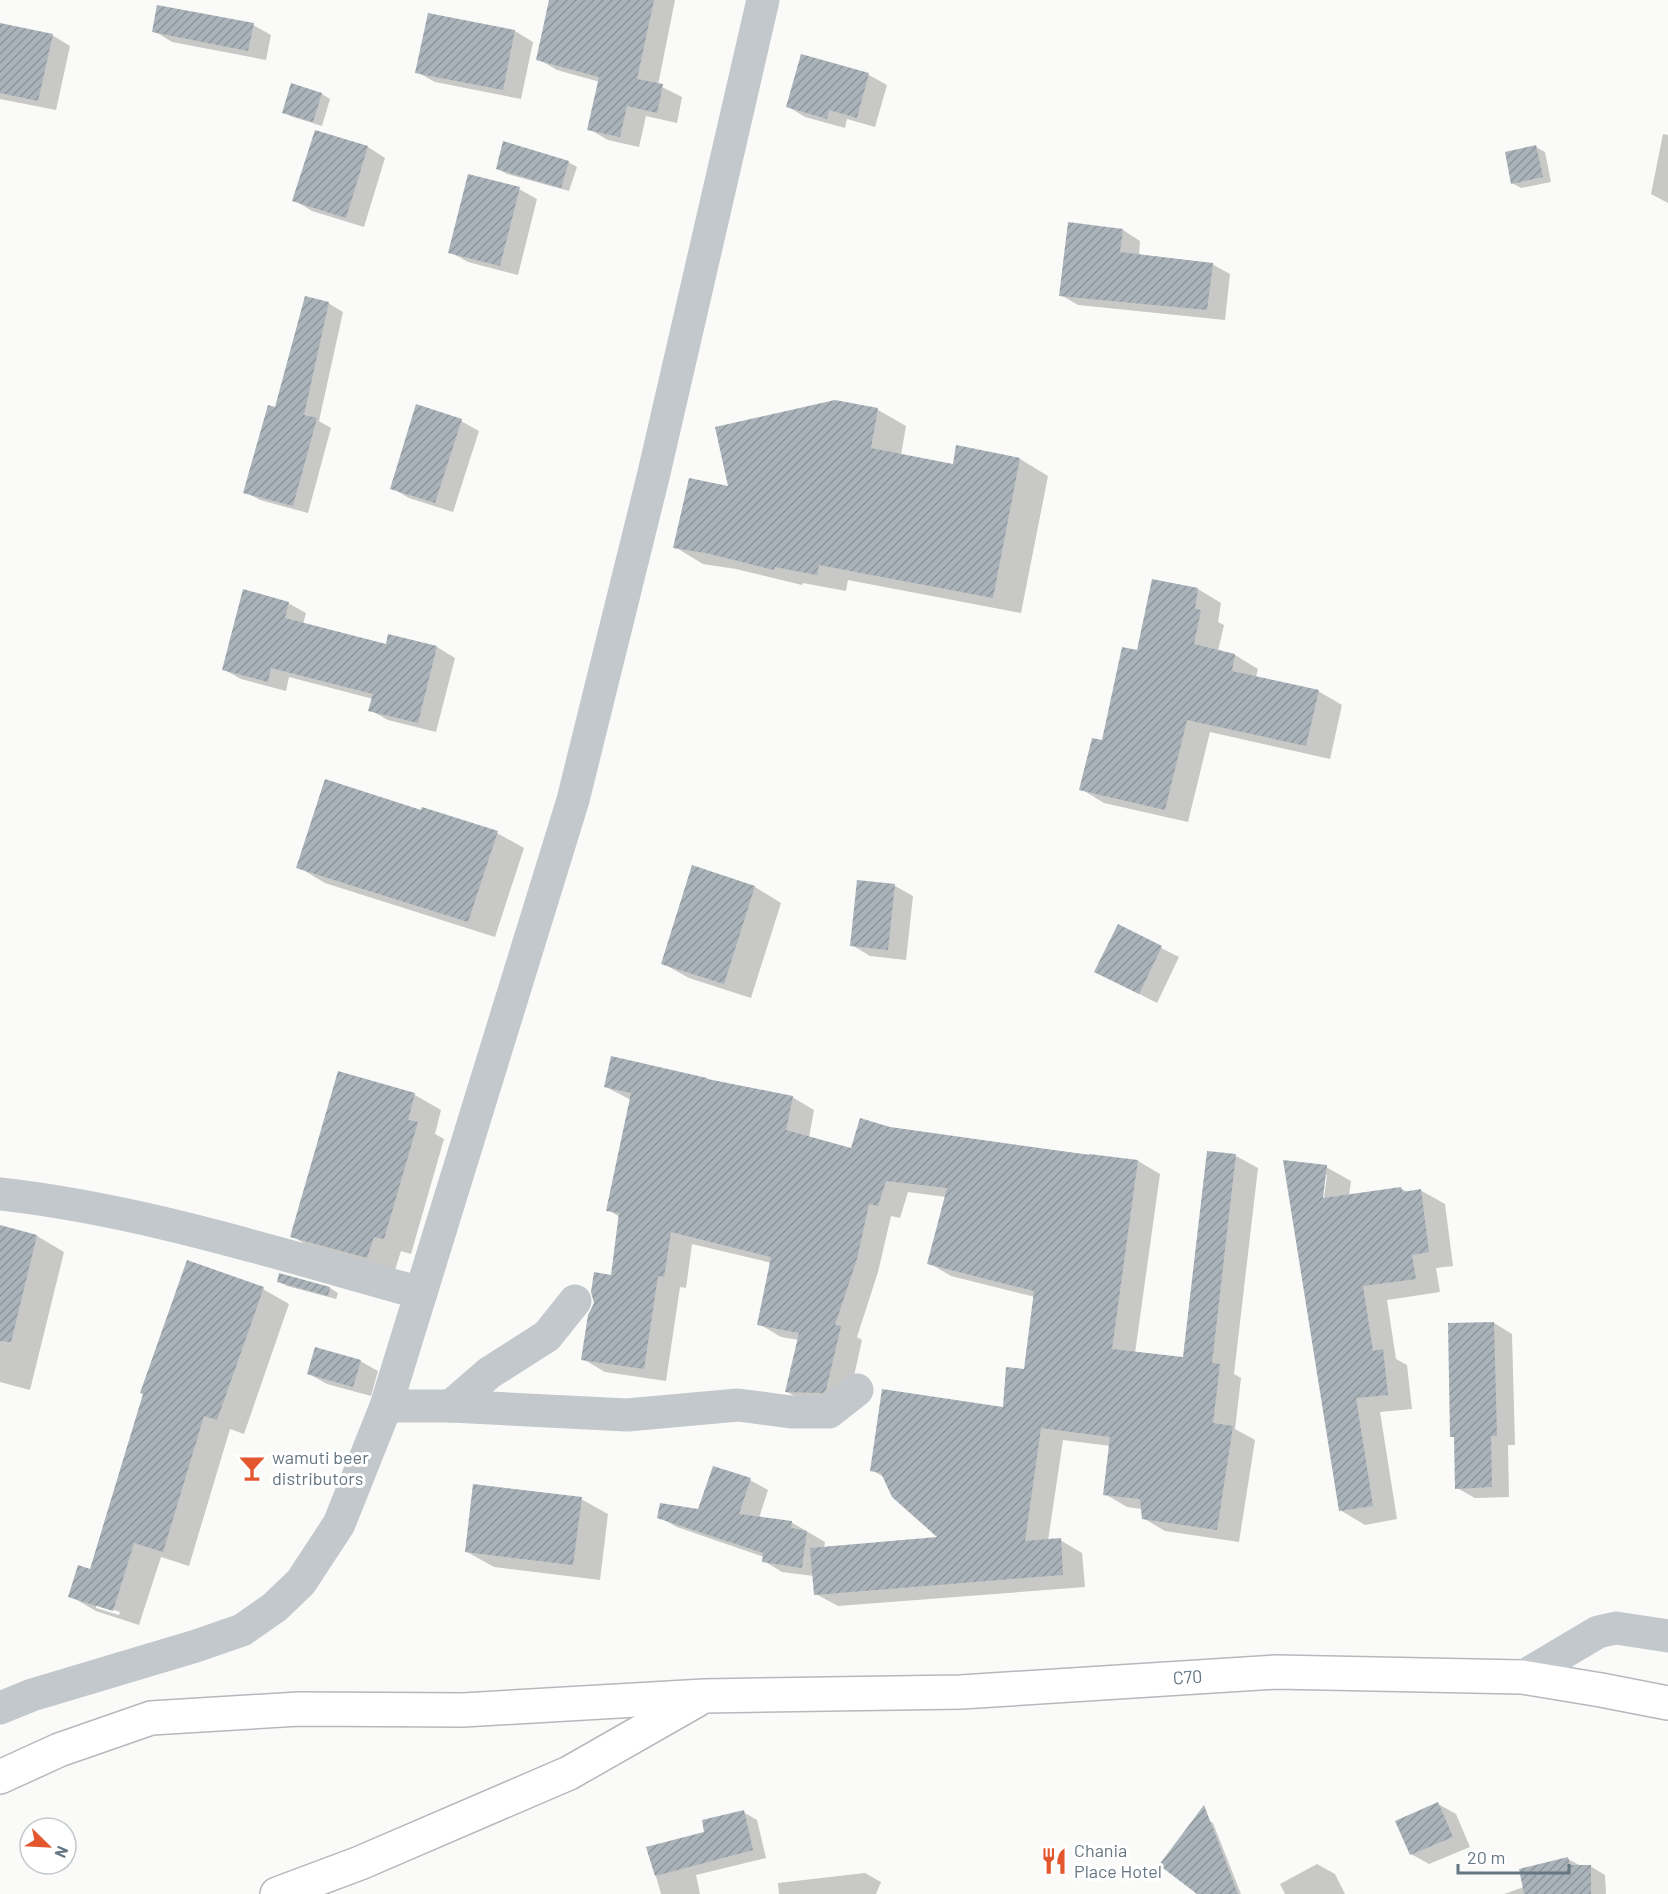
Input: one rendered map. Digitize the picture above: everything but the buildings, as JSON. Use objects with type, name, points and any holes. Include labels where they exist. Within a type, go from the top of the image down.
[{"type":"highway","name":"C70","points":[[0,1777],[59,1750],[151,1718],[299,1709],[463,1710],[704,1696],[961,1692],[1276,1672],[1522,1677],[1668,1703]]},
{"type":"highway","points":[[277,1894],[360,1863],[569,1773],[704,1696]]},
{"type":"street","points":[[0,1708],[32,1695],[242,1630],[275,1607],[301,1582],[339,1524],[386,1406],[573,800],[654,473],[763,0]]},
{"type":"street","points":[[0,1194],[39,1198],[178,1226],[421,1293]]},
{"type":"street","points":[[451,1406],[489,1373],[547,1336],[575,1301]]},
{"type":"street","points":[[386,1406],[451,1406],[627,1415],[738,1405],[791,1412],[829,1412],[857,1390]]},
{"type":"street","points":[[1522,1677],[1598,1632],[1616,1628],[1668,1636]]},
{"type":"place","name":"wamuti beer distributors","points":[[252,1468]]},
{"type":"place","name":"Chania Place Hotel","points":[[1054,1861]]}]
